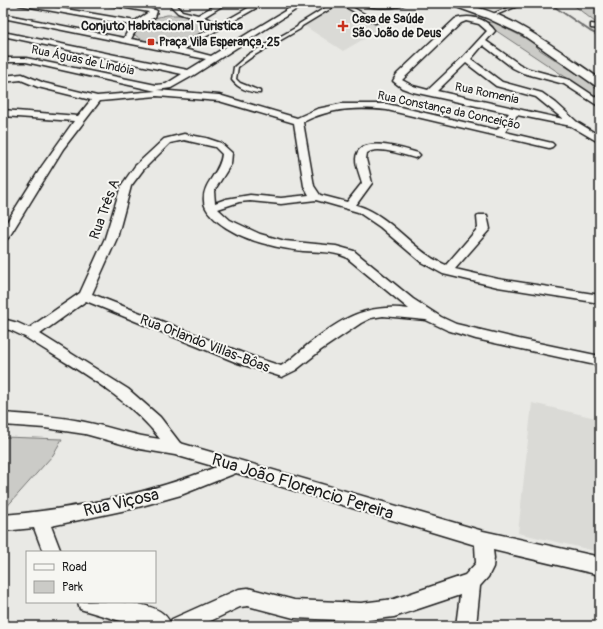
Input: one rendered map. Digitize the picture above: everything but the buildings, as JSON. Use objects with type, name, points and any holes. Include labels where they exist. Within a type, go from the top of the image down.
[{"type":"main road","points":[[448,3],[481,14],[537,40]]},
{"type":"main road","points":[[459,4],[517,28],[537,40],[600,84]]},
{"type":"street","points":[[19,3],[134,23],[152,15],[153,11]]},
{"type":"street","points":[[110,3],[153,11]]},
{"type":"street","points":[[150,3],[153,11]]},
{"type":"street","points":[[175,7],[182,3]]},
{"type":"street","points":[[199,17],[224,3]]},
{"type":"street","points":[[177,50],[262,3]]},
{"type":"street","points":[[191,73],[303,3]]},
{"type":"street","points":[[175,7],[220,27]]},
{"type":"street","name":"Rua Águas de Lindóia","points":[[3,16],[177,50]]},
{"type":"street","name":"Rua Romenia","points":[[482,41],[491,30],[471,19],[461,19],[400,76],[397,82],[402,86],[430,93],[574,124]]},
{"type":"street","points":[[128,41],[134,23]]},
{"type":"street","points":[[24,39],[47,24]]},
{"type":"street","name":"Rua Águas de Lindóia","points":[[3,34],[191,73]]},
{"type":"street","points":[[430,93],[466,59],[482,41],[516,66],[526,71],[567,82],[600,104]]},
{"type":"street","points":[[177,50],[214,59]]},
{"type":"street","points":[[466,59],[499,84],[539,95],[553,105],[574,124],[600,140]]},
{"type":"street","points":[[3,60],[22,77],[41,85],[97,99],[158,93],[219,98],[298,121],[307,178],[316,197]]},
{"type":"street","name":"Rua Águas de Lindóia","points":[[3,60],[26,60],[156,88],[168,86],[191,73]]},
{"type":"street","points":[[3,79],[22,77]]},
{"type":"street","points":[[3,236],[51,160],[80,119],[97,99]]},
{"type":"street","name":"Rua Constança da Conceição","points":[[298,121],[326,109],[370,105],[407,111],[549,145]]},
{"type":"street","points":[[499,133],[515,111]]},
{"type":"street","points":[[3,113],[80,119]]},
{"type":"street","name":"Rua Três A","points":[[85,296],[111,238],[126,186],[139,168],[167,141],[184,137],[206,141],[224,149],[227,158],[226,164],[208,195],[212,208]]},
{"type":"street","points":[[350,206],[367,183],[361,159],[365,148],[374,146],[415,155]]},
{"type":"street","points":[[600,299],[498,283],[447,270],[425,258],[372,216],[362,210],[316,197],[281,201],[250,198],[239,199],[226,202],[212,208],[220,219],[226,224],[283,244],[297,247],[342,250],[350,254],[412,305],[429,316],[464,331],[525,346],[600,361]]},
{"type":"street","points":[[447,270],[484,229],[484,217]]},
{"type":"street","points":[[30,334],[85,296]]},
{"type":"street","name":"Rua Orlando Villas-Bôas","points":[[85,296],[243,359],[282,372],[297,363],[316,347],[360,317],[368,314],[394,312],[429,316]]},
{"type":"street","points":[[3,324],[13,326],[30,334],[123,393],[155,421],[176,448]]},
{"type":"street","name":"Rua João Florencio Pereira","points":[[3,419],[45,422],[85,428],[140,443],[176,448],[482,539],[600,566]]},
{"type":"street","name":"Rua Viçosa","points":[[5,526],[131,502],[181,488],[236,466]]},
{"type":"street","points":[[40,520],[52,551]]},
{"type":"street","points":[[179,626],[238,598],[248,597],[294,608],[361,612],[394,608],[472,582],[481,573],[486,563],[482,539]]},
{"type":"street","points":[[466,626],[472,582]]},
{"type":"street","points":[[90,603],[124,613],[146,615],[158,621],[162,626]]},
{"type":"lane","points":[[258,92],[238,84],[234,79],[236,67],[251,55],[319,15],[331,5],[339,3]]},
{"type":"lane","points":[[342,3],[376,22]]},
{"type":"lane","points":[[358,3],[390,6],[401,5],[404,3]]},
{"type":"lane","points":[[490,16],[520,4]]},
{"type":"shaded area","name":"Casa de Saúde São João de Deus","points":[[341,4],[383,28],[343,51],[303,25]]},
{"type":"shaded area","points":[[532,403],[600,419],[600,552],[518,533]]},
{"type":"green space","points":[[571,3],[600,3],[600,26]]},
{"type":"green space","points":[[167,15],[188,16],[198,19],[205,26],[204,31],[189,40],[168,44],[148,42],[133,33],[133,28],[146,20]]},
{"type":"green space","points":[[483,22],[493,22],[531,41],[540,50],[587,80],[600,93],[600,100]]},
{"type":"green space","points":[[3,437],[62,439],[53,455],[3,511]]},
{"type":"waterway","points":[[549,3],[590,31],[600,36]]},
{"type":"place","name":"Casa de Saúde São João de Deus","points":[[343,26]]},
{"type":"place","name":"Praça Vila Esperança, 25","points":[[151,42]]},
{"type":"district","name":"Conjuto Habitacional Turistica","points":[[162,25]]}]
